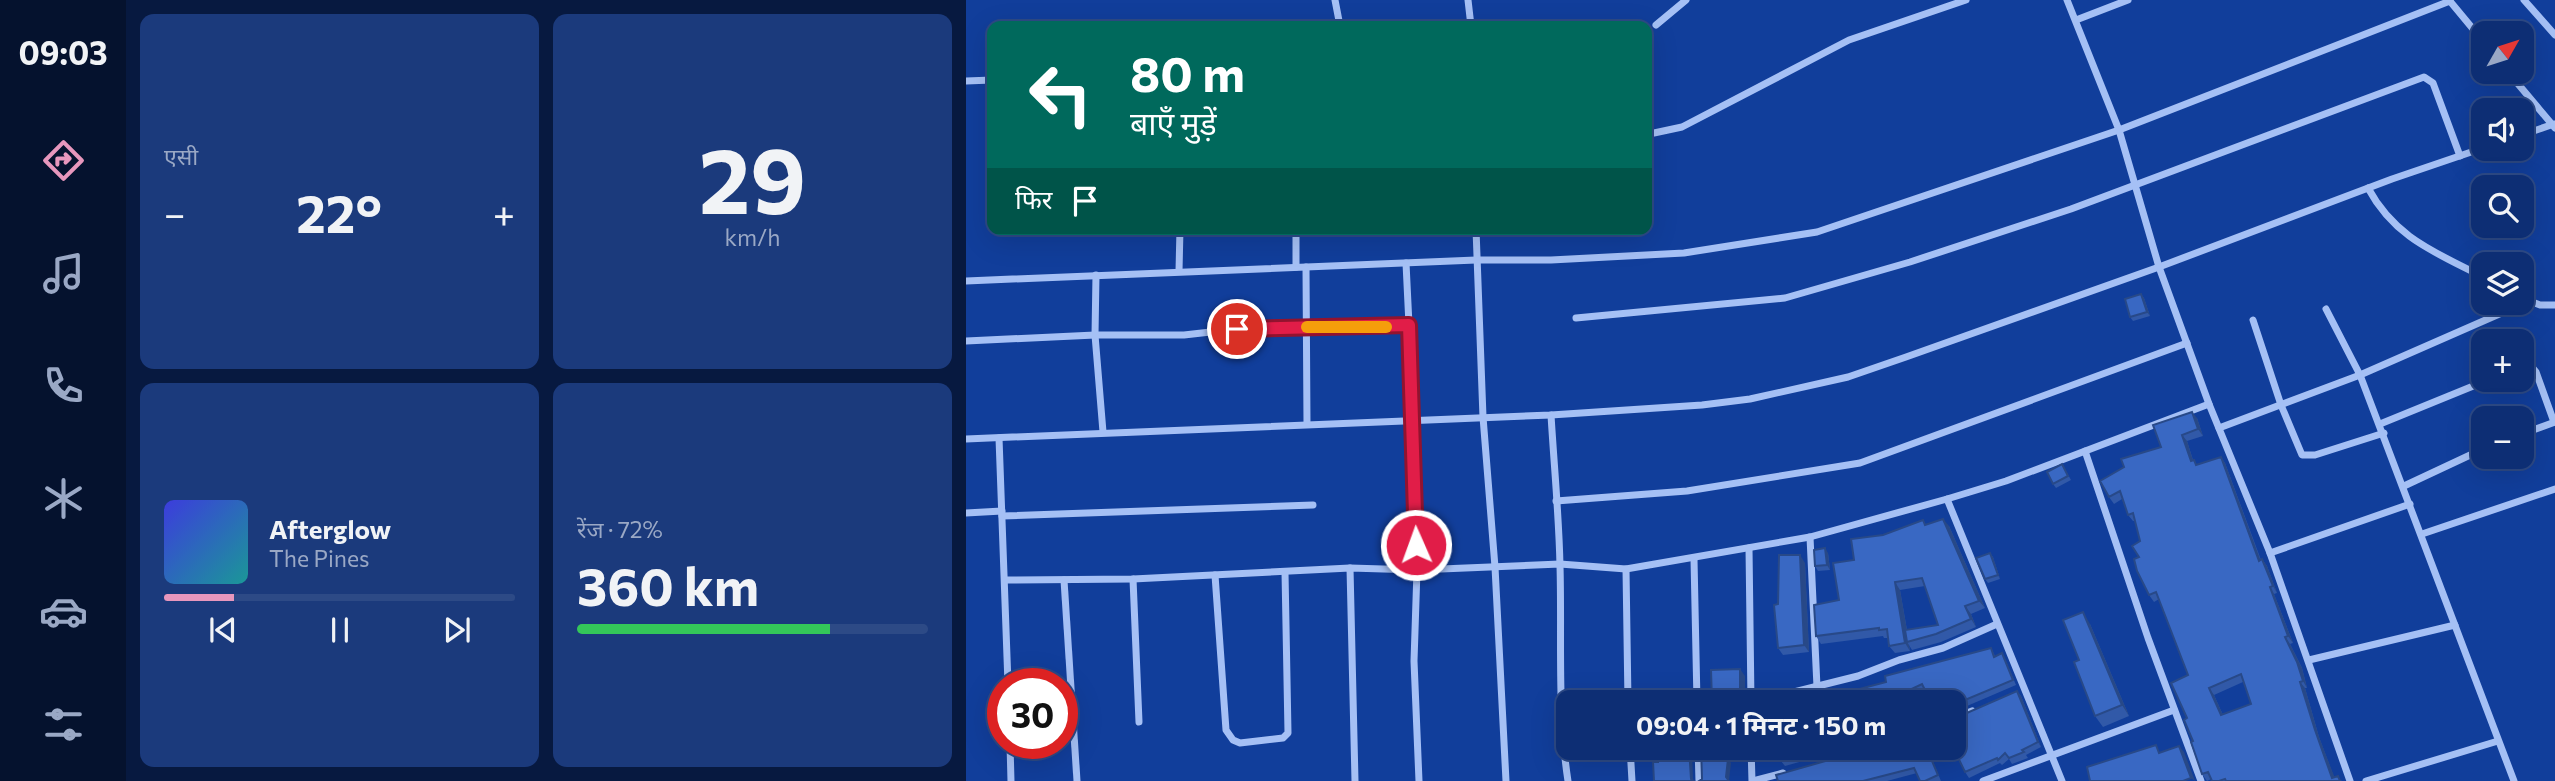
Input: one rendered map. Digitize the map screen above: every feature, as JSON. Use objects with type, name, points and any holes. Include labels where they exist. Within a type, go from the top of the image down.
[{"type":"street","points":[[1335,0],[1339,21]]},
{"type":"street","points":[[1468,0],[1470,21]]},
{"type":"street","points":[[1656,25],[1686,0]]},
{"type":"street","points":[[1654,133],[1682,127],[1714,112],[1805,61],[1849,40],[1966,0]]},
{"type":"street","points":[[2067,0],[2119,130],[2159,267],[2209,404],[2270,553],[2350,781]]},
{"type":"street","points":[[2076,20],[2128,0]]},
{"type":"street","points":[[2524,0],[2555,35]]},
{"type":"street","points":[[966,281],[1684,253],[1817,232],[2119,130],[2450,1],[2471,26]]},
{"type":"street","points":[[1576,318],[1785,298],[1910,262],[2136,186],[2424,77],[2433,83],[2460,156]]},
{"type":"street","points":[[966,81],[987,80]]},
{"type":"street","points":[[2518,84],[2554,126],[2534,132]]},
{"type":"street","points":[[966,439],[1551,415],[1702,405],[1750,399],[1848,377],[2159,267],[2471,152]]},
{"type":"street","points":[[2368,188],[2386,218],[2411,239],[2471,271]]},
{"type":"street","points":[[1179,271],[1180,235]]},
{"type":"street","points":[[1296,235],[1296,267]]},
{"type":"street","points":[[1476,235],[1483,417],[1495,566],[1506,781]]},
{"type":"street","points":[[1406,263],[1417,570],[1414,662],[1419,781]]},
{"type":"street","points":[[1306,267],[1307,424]]},
{"type":"street","points":[[1096,275],[1095,335],[1102,432]]},
{"type":"street","points":[[2534,303],[2555,305]]},
{"type":"street","points":[[2326,309],[2360,375],[2384,433],[2514,781]]},
{"type":"street","points":[[2219,428],[2360,375],[2492,315]]},
{"type":"street","points":[[2253,320],[2281,405],[2302,455],[2315,455],[2384,433]]},
{"type":"street","points":[[966,341],[1095,335],[1184,335],[1237,329],[1409,325]]},
{"type":"street","points":[[1556,501],[1687,491],[1860,463],[2187,343]]},
{"type":"street","points":[[2534,370],[2555,422],[2534,430]]},
{"type":"street","points":[[2380,424],[2471,387]]},
{"type":"street","points":[[1005,580],[1133,579],[1350,568],[1417,570],[1560,564],[1626,569],[1810,537],[1947,499],[2006,481],[2209,404]]},
{"type":"street","points":[[1551,415],[1568,781]]},
{"type":"street","points":[[999,438],[1008,668]]},
{"type":"street","points":[[2085,451],[2201,781]]},
{"type":"street","points":[[2404,486],[2471,455]]},
{"type":"street","points":[[2422,534],[2555,489]]},
{"type":"street","points":[[1947,499],[2062,781]]},
{"type":"street","points":[[2270,553],[2410,503]]},
{"type":"street","points":[[966,513],[1313,505]]},
{"type":"street","points":[[1810,537],[1817,688]]},
{"type":"street","points":[[1749,548],[1751,690]]},
{"type":"street","points":[[1694,559],[1697,690]]},
{"type":"street","points":[[1350,568],[1355,781]]},
{"type":"street","points":[[1626,569],[1628,690]]},
{"type":"street","points":[[1215,575],[1227,730],[1233,740],[1240,743],[1283,738],[1288,733],[1285,572]]},
{"type":"street","points":[[1133,579],[1139,722]]},
{"type":"street","points":[[1064,580],[1077,781]]},
{"type":"street","points":[[1804,690],[1943,648],[1997,624]]},
{"type":"street","points":[[2309,660],[2455,625]]},
{"type":"street","points":[[2015,692],[2025,688]]},
{"type":"street","points":[[1966,714],[1979,708]]},
{"type":"street","points":[[1983,781],[2174,710]]},
{"type":"street","points":[[2366,781],[2498,741]]},
{"type":"street","points":[[1010,759],[1011,781]]},
{"type":"street","points":[[1631,760],[1632,781]]},
{"type":"street","points":[[1698,760],[1699,781]]},
{"type":"street","points":[[1752,760],[1753,781],[1790,771]]},
{"type":"building","points":[[2141,294],[2147,312],[2130,317],[2125,299]]},
{"type":"building","points":[[2192,412],[2198,429],[2182,435],[2191,461],[2194,460],[2196,465],[2221,457],[2259,561],[2262,559],[2273,586],[2270,587],[2288,636],[2285,637],[2297,662],[2303,681],[2300,682],[2332,778],[2338,776],[2340,781],[2212,781],[2208,772],[2202,774],[2184,720],[2187,718],[2171,683],[2188,675],[2156,592],[2149,595],[2137,571],[2134,559],[2139,557],[2132,546],[2140,541],[2133,513],[2128,515],[2120,491],[2109,497],[2100,481],[2124,467],[2121,459],[2161,447],[2153,425]],"holes":[[[2241,674],[2251,704],[2221,715],[2209,688]]]},
{"type":"building","points":[[2062,464],[2068,476],[2053,484],[2047,472]]},
{"type":"building","points":[[1943,519],[1979,601],[1965,606],[1971,619],[1936,634],[1907,642],[1905,630],[1938,625],[1922,578],[1895,582],[1905,643],[1889,646],[1887,629],[1879,628],[1816,636],[1814,605],[1839,600],[1833,563],[1854,560],[1851,539],[1883,535],[1923,520],[1925,525]]},
{"type":"building","points":[[1825,548],[1827,565],[1815,566],[1814,550]]},
{"type":"building","points":[[1990,553],[1998,575],[1985,579],[1976,558]]},
{"type":"building","points":[[1779,555],[1800,555],[1804,645],[1778,648],[1774,605],[1778,604]]},
{"type":"building","points":[[2083,612],[2122,705],[2095,716],[2074,662],[2079,660],[2063,620]]},
{"type":"building","points":[[1991,648],[1994,657],[2002,653],[2013,680],[1966,700],[1966,690],[1925,690],[1922,684],[1909,690],[1856,690],[1886,682],[1885,676]]},
{"type":"building","points":[[1740,669],[1740,690],[1712,690],[1711,670]]},
{"type":"building","points":[[2017,691],[2038,742],[2022,750],[2024,752],[2009,758],[2005,753],[1998,760],[1997,758],[1965,772],[1959,760],[1966,760],[1966,713]]},
{"type":"building","points":[[2156,745],[2159,753],[2179,746],[2191,778],[2183,781],[2090,781],[2087,767]]},
{"type":"building","points":[[1690,760],[1691,779],[1694,781],[1654,781],[1653,762]]},
{"type":"building","points":[[1701,760],[1728,760],[1726,777],[1729,781],[1699,781],[1702,779]]},
{"type":"building","points":[[1829,760],[1932,760],[1938,775],[1920,781],[1914,768],[1863,781],[1778,781],[1776,775]]},
{"type":"slow traffic","points":[[1307,327],[1386,327]]},
{"type":"route","points":[[1237,329],[1409,325],[1416,545]]}]
